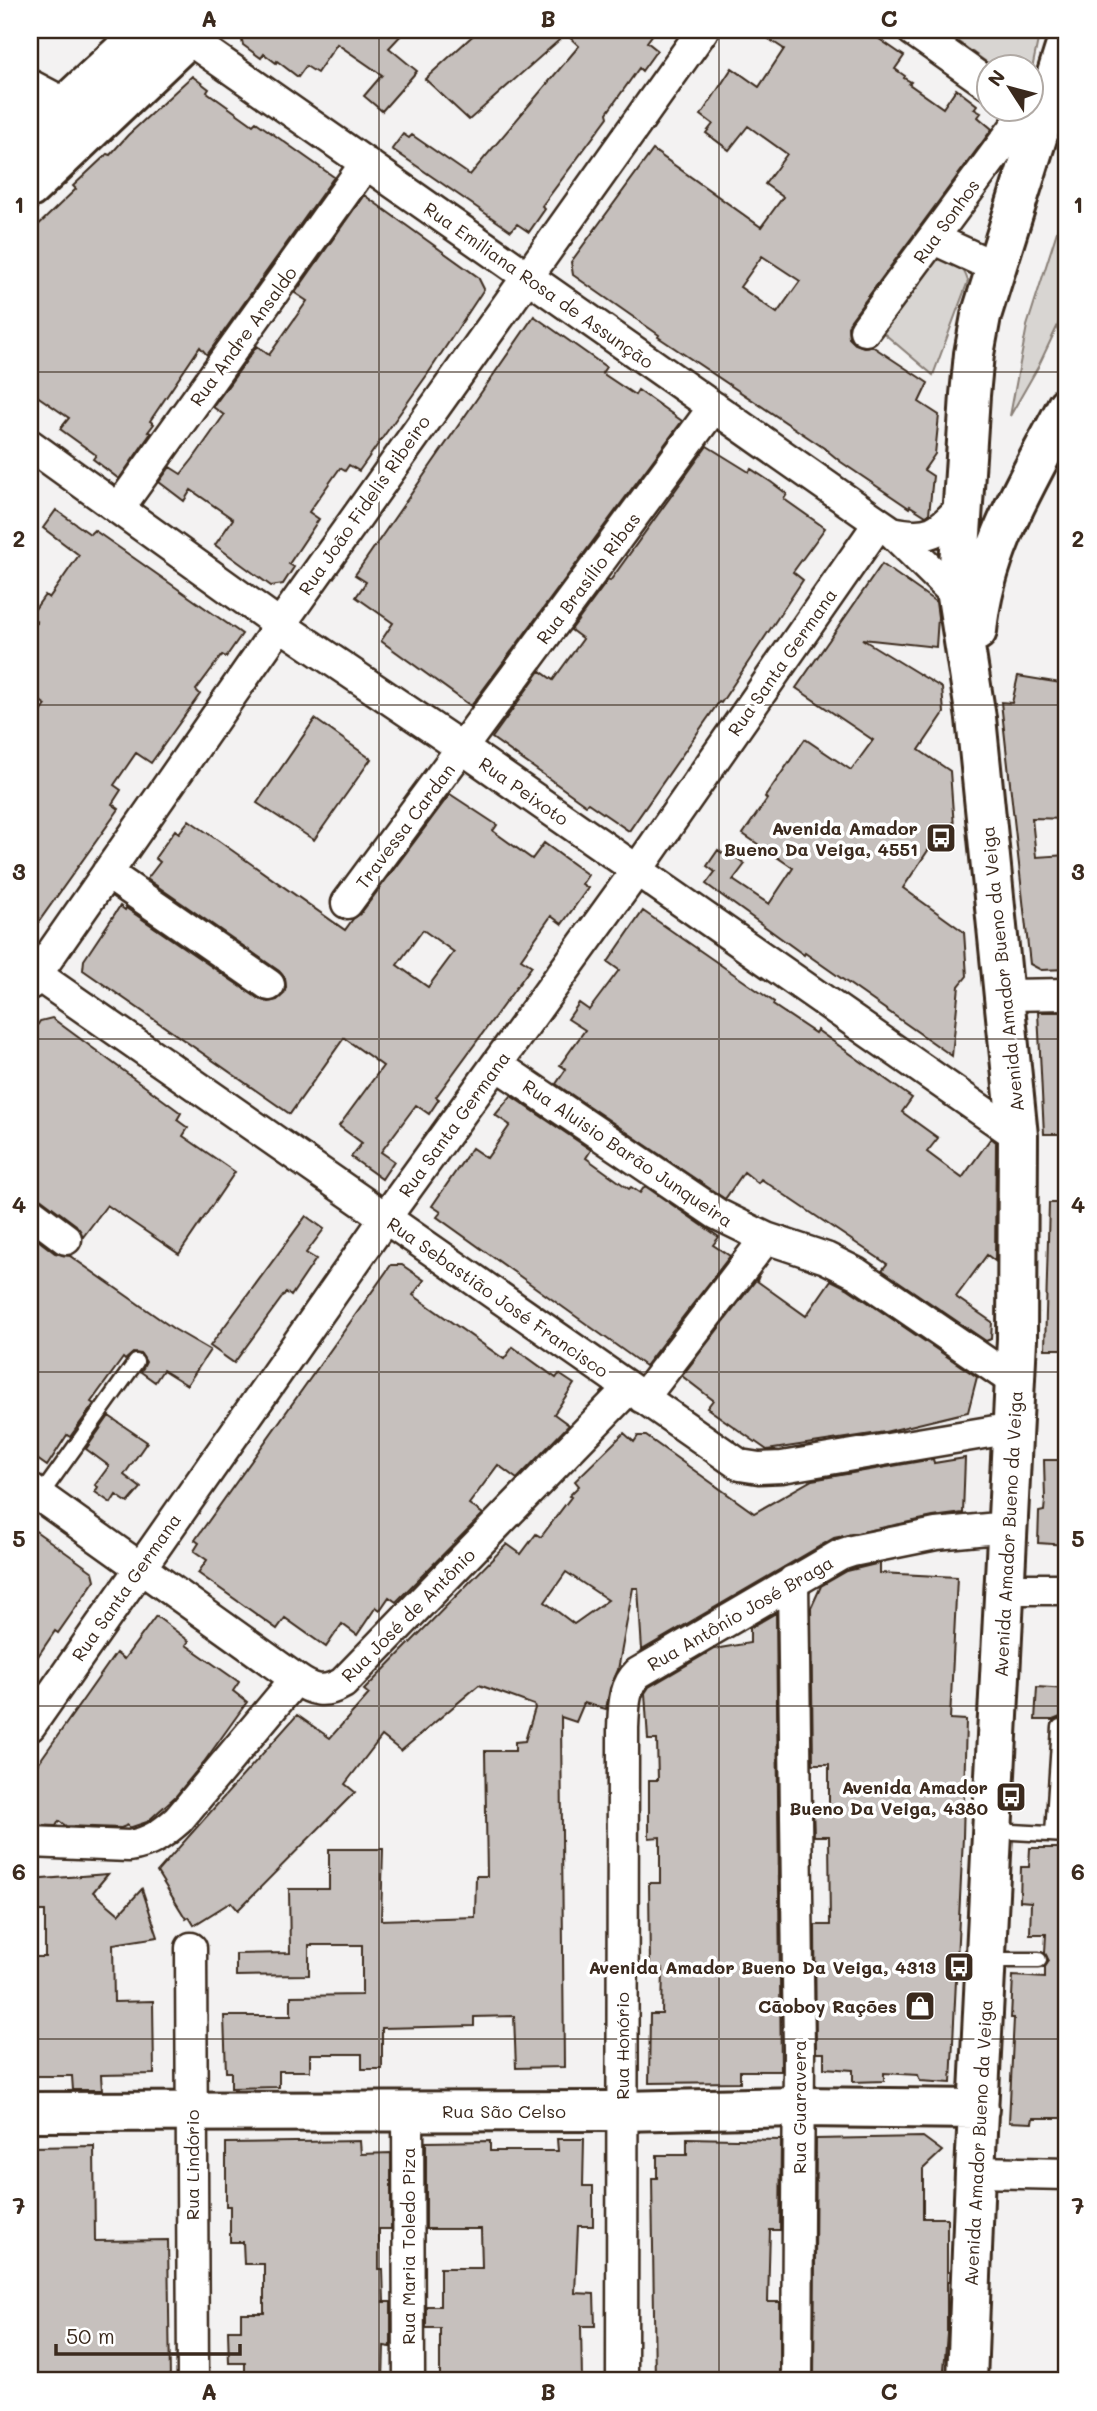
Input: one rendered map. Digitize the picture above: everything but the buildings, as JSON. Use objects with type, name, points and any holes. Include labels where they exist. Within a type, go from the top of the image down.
[{"type":"main road","points":[[30,138],[146,30]]},
{"type":"main road","points":[[30,188],[191,34]]},
{"type":"main road","name":"Avenida Amador Bueno da Veiga","points":[[1044,86],[1067,42]]},
{"type":"main road","name":"Avenida Amador Bueno da Veiga","points":[[967,2381],[1013,1428],[1019,1221],[1018,1136],[1005,995],[972,689],[957,596],[974,354],[1028,122]]},
{"type":"main road","name":"Avenida Amador Bueno da Veiga","points":[[972,689],[978,620],[987,571],[1019,497],[1067,406]]},
{"type":"main road","name":"Rua São Celso","points":[[30,2112],[408,2112],[799,2107],[979,2109]]},
{"type":"street","name":"Rua João Fidelis Ribeiro","points":[[32,976],[703,30]]},
{"type":"street","points":[[912,30],[974,73]]},
{"type":"street","name":"Rua Emiliana Rosa de Assunção","points":[[191,34],[366,163],[885,527],[957,596]]},
{"type":"street","points":[[30,85],[66,104]]},
{"type":"street","name":"Rua Sonhos","points":[[865,330],[1023,122]]},
{"type":"street","name":"Rua Andre Ansaldo","points":[[120,508],[366,163]]},
{"type":"street","points":[[934,239],[995,267]]},
{"type":"street","name":"Rua Brasílio Ribas","points":[[462,748],[714,407]]},
{"type":"street","name":"Rua Peixoto","points":[[30,445],[280,625],[462,748],[1018,1136]]},
{"type":"street","points":[[885,527],[914,537],[930,533],[947,523],[963,505]]},
{"type":"street","name":"Rua Santa Germana","points":[[30,1726],[386,1217],[885,527]]},
{"type":"street","name":"Travessa Cardan","points":[[347,903],[462,748]]},
{"type":"street","points":[[107,873],[269,985]]},
{"type":"street","name":"Rua Sebastião José Francisco","points":[[32,976],[386,1217],[740,1465],[759,1468],[1013,1428]]},
{"type":"street","points":[[1005,995],[1067,994]]},
{"type":"street","name":"Rua Aluisio Barão Junqueira","points":[[497,1065],[684,1194],[741,1227],[765,1238],[826,1258],[856,1273],[1015,1381]]},
{"type":"street","points":[[30,1212],[66,1239]]},
{"type":"street","name":"Rua José de Antônio","points":[[35,1493],[296,1679],[316,1690],[325,1691],[342,1683],[636,1393],[765,1238]]},
{"type":"street","name":"Rua Antônio José Braga","points":[[638,1673],[827,1561],[852,1551],[936,1534],[1008,1527]]},
{"type":"street","name":"Rua Guaravera","points":[[793,1581],[799,2107],[797,2381]]},
{"type":"street","points":[[1005,1590],[1067,1589]]},
{"type":"street","name":"Rua Honório","points":[[622,2381],[623,1728],[627,1690],[638,1673]]},
{"type":"street","points":[[30,1842],[129,1846],[159,1837],[178,1820],[296,1679]]},
{"type":"street","name":"Rua Lindório","points":[[191,1948],[193,2381]]},
{"type":"street","name":"Rua Maria Toledo Piza","points":[[408,2112],[409,2381]]},
{"type":"street","points":[[975,2172],[1067,2174]]},
{"type":"lane","points":[[35,1493],[136,1362]]},
{"type":"lane","points":[[994,1830],[1060,1835],[1060,1727]]},
{"type":"lane","points":[[987,1960],[1039,1960]]},
{"type":"shaded area","points":[[942,30],[1040,30],[1036,52],[974,53]]},
{"type":"shaded area","points":[[1067,200],[1067,306],[1038,367],[1010,416],[1027,326]]},
{"type":"shaded area","points":[[943,258],[959,265],[968,281],[933,375],[880,330],[931,261]]},
{"type":"place","name":"Avenida Amador Bueno Da Veiga, 4551","points":[[941,838]]},
{"type":"place","name":"Avenida Amador Bueno Da Veiga, 4380","points":[[1011,1797]]},
{"type":"place","name":"Avenida Amador Bueno Da Veiga, 4313","points":[[959,1967]]},
{"type":"place","name":"Cãoboy Rações","points":[[920,2006]]}]
